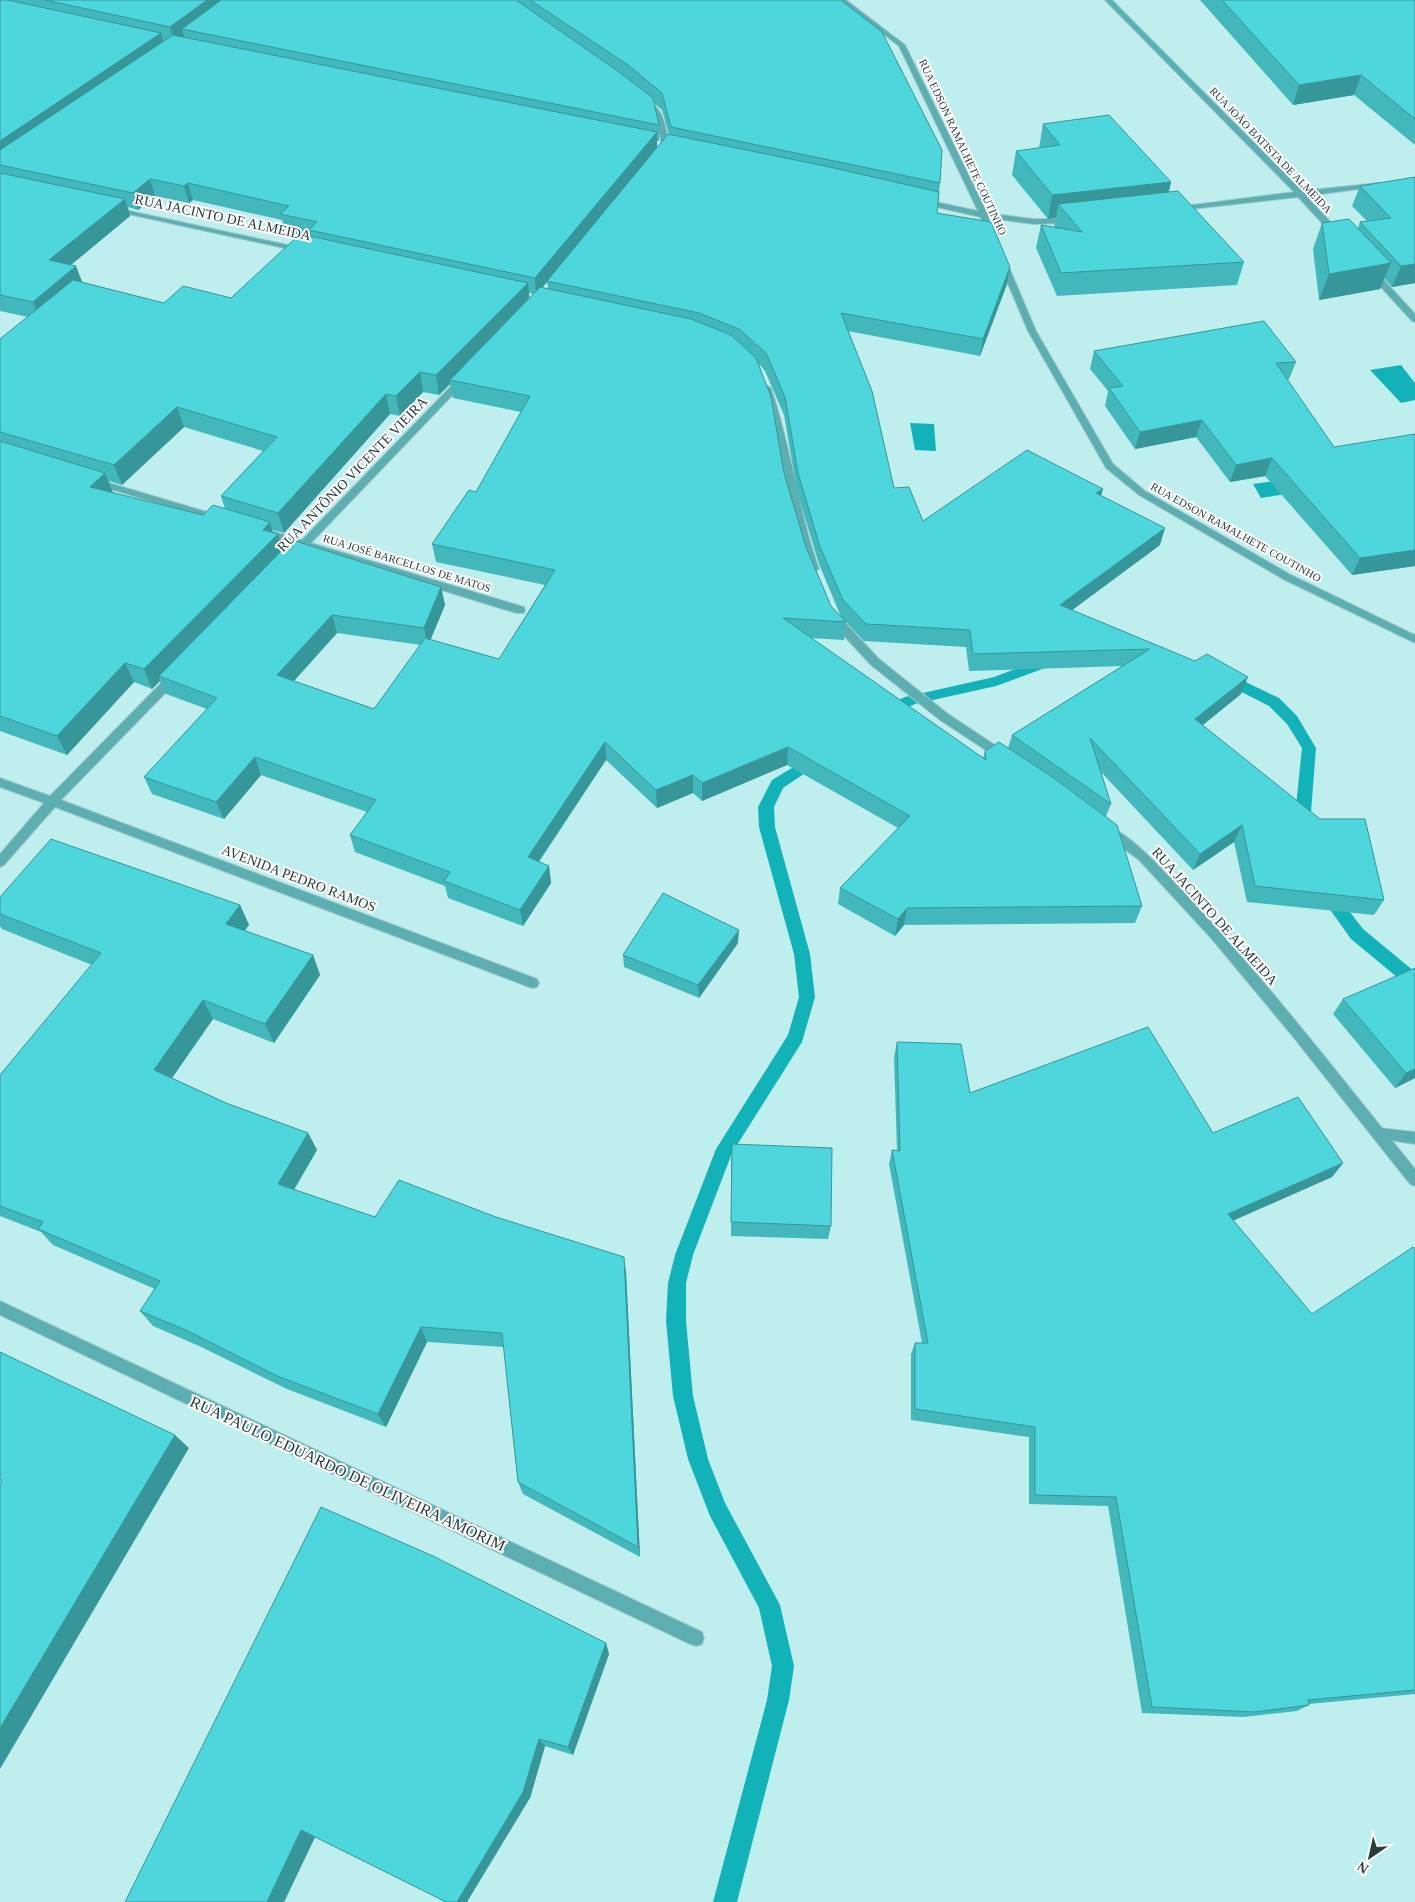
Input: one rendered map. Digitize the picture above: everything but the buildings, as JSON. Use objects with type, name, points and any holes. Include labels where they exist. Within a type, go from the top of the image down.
[{"type":"street","name":"RUA EDSON RAMALHETE COUTINHO","points":[[842,0],[902,45],[992,233]]},
{"type":"street","name":"RUA JOÃO BATISTA DE ALMEIDA","points":[[1108,0],[1341,238]]},
{"type":"street","points":[[638,96],[658,113],[666,146]]},
{"type":"street","points":[[656,144],[675,148]]},
{"type":"street","points":[[654,161],[666,146]]},
{"type":"street","points":[[1166,210],[1387,184]]},
{"type":"street","points":[[909,198],[984,215],[1051,223],[1080,220]]},
{"type":"street","name":"RUA JACINTO DE ALMEIDA","points":[[106,207],[308,251]]},
{"type":"street","name":"RUA EDSON RAMALHETE COUTINHO","points":[[999,251],[1032,331],[1109,466],[1142,493],[1279,572],[1415,639]]},
{"type":"street","points":[[1368,268],[1415,318]]},
{"type":"street","name":"RUA ANTÔNIO VICENTE VIEIRA","points":[[283,565],[470,373]]},
{"type":"street","points":[[762,374],[777,415],[790,491],[812,565],[820,583]]},
{"type":"street","points":[[85,479],[228,521]]},
{"type":"street","name":"RUA JOSÉ BARCELLOS DE MATOS","points":[[256,530],[520,610]]},
{"type":"street","points":[[831,610],[835,620],[875,662],[944,717],[1015,764]]},
{"type":"street","points":[[0,862],[54,800],[186,665]]},
{"type":"street","name":"AVENIDA PEDRO RAMOS","points":[[0,782],[54,800],[532,983]]},
{"type":"street","name":"RUA JACINTO DE ALMEIDA","points":[[1098,824],[1143,857],[1215,934],[1295,1029],[1415,1180]]},
{"type":"street","points":[[1380,1134],[1415,1138]]},
{"type":"street","name":"RUA PAULO EDUARDO DE OLIVEIRA AMORIM","points":[[0,1308],[696,1638]]},
{"type":"water","points":[[1401,365],[1415,383],[1415,400],[1401,403],[1370,370]]},
{"type":"water","points":[[910,423],[934,424],[936,451],[915,450]]},
{"type":"water","points":[[1304,477],[1312,490],[1261,498],[1253,484]]},
{"type":"waterway","points":[[886,712],[922,697],[996,681],[1048,662]]},
{"type":"waterway","points":[[1225,677],[1274,702],[1292,720],[1309,748],[1302,825]]},
{"type":"waterway","points":[[725,1902],[778,1700],[783,1666],[769,1605],[717,1509],[698,1459],[683,1396],[676,1321],[677,1283],[684,1255],[725,1149],[796,1037],[807,997],[802,954],[767,827],[766,807],[777,784],[815,759]]},
{"type":"waterway","points":[[1327,894],[1357,934],[1415,982]]}]
